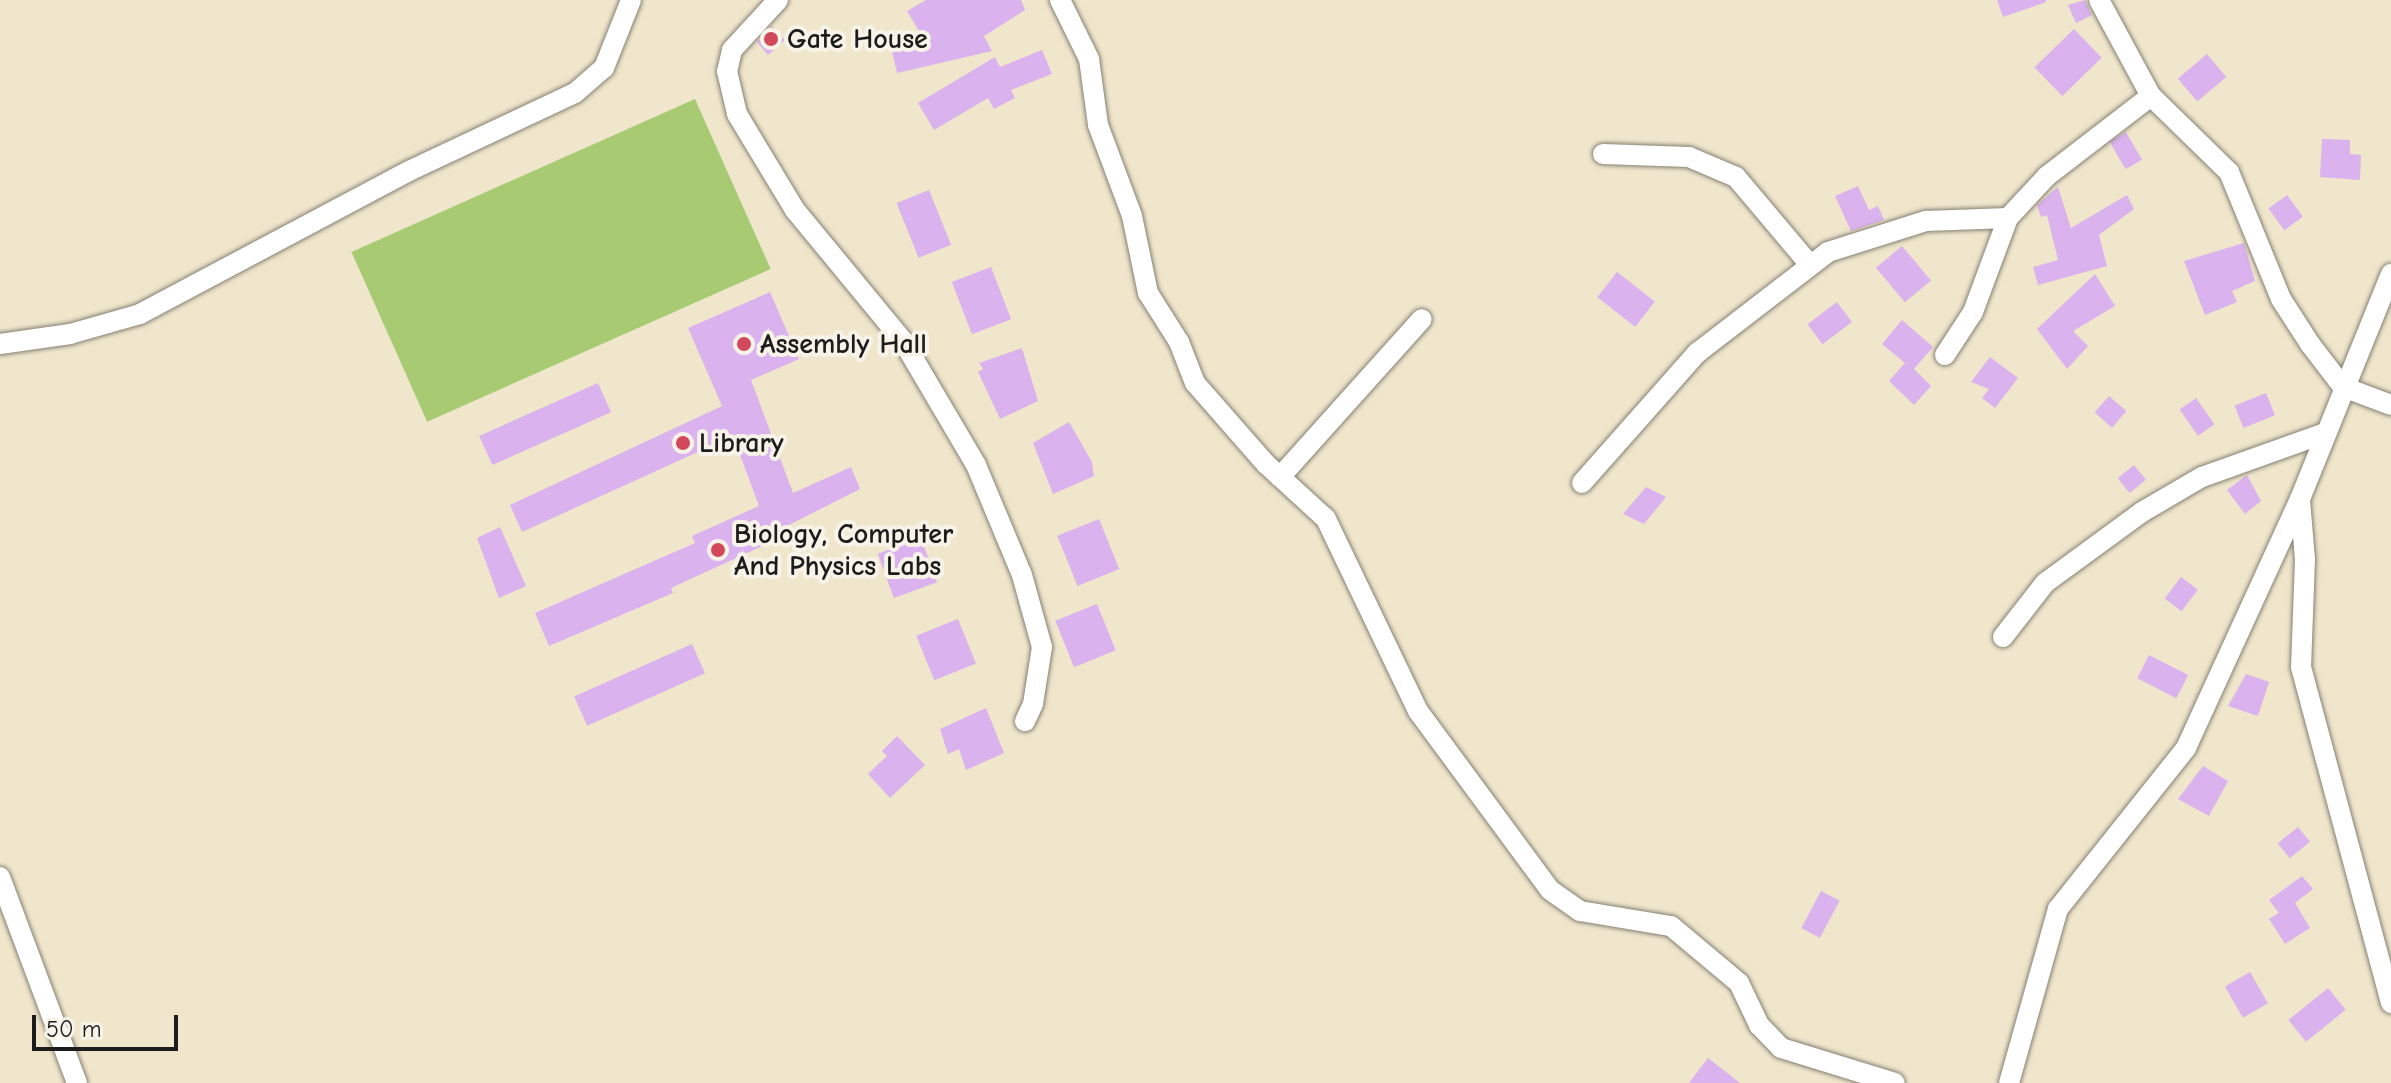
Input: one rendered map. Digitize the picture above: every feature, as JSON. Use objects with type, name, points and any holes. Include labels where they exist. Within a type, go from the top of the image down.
[{"type":"street","points":[[3,349],[140,314],[409,171],[575,93],[604,68],[631,0]]},
{"type":"street","points":[[1060,0],[1089,59],[1098,125],[1136,228],[1151,301],[1179,342],[1208,403],[1331,526],[1418,711],[1556,896],[1580,911],[1671,926],[1739,983],[1759,1025],[1781,1048],[1895,1083]]},
{"type":"street","points":[[2099,0],[2151,96],[2229,172],[2281,299],[2343,387],[2391,405]]},
{"type":"street","points":[[770,2],[729,61],[728,85],[737,114],[795,210],[903,341],[976,465],[1022,575],[1042,647],[1033,704],[1025,721]]},
{"type":"street","points":[[1945,355],[1973,312],[2008,218],[2047,176],[2151,96]]},
{"type":"street","points":[[1603,154],[1689,157],[1736,177],[1810,265]]},
{"type":"street","points":[[1582,483],[1680,368],[1810,265],[1850,243],[1926,221],[2008,218]]},
{"type":"street","points":[[2009,1083],[2058,909],[2182,755],[2300,499],[2391,274]]},
{"type":"street","points":[[1280,477],[1422,319]]},
{"type":"street","points":[[2003,637],[2045,583],[2142,512],[2202,477],[2325,433]]},
{"type":"street","points":[[2300,499],[2305,559],[2301,667],[2391,1003]]},
{"type":"street","points":[[0,877],[77,1083]]},
{"type":"green space","points":[[695,99],[771,269],[427,422],[352,252]]},
{"type":"building","points":[[926,0],[1021,0],[1025,10],[984,36],[992,51],[897,73],[892,51],[926,43],[907,11]]},
{"type":"building","points":[[1997,0],[2046,0],[2046,2],[2003,17]]},
{"type":"building","points":[[2085,0],[2092,15],[2076,23],[2068,5]]},
{"type":"building","name":"Gate House","points":[[772,26],[785,40],[768,55],[757,42]]},
{"type":"building","points":[[2074,29],[2102,58],[2062,96],[2034,67]]},
{"type":"building","points":[[1042,50],[1052,74],[1011,90],[1015,98],[994,109],[988,98],[934,130],[918,103],[995,57],[1000,67]]},
{"type":"building","points":[[2207,54],[2226,77],[2197,101],[2178,78]]},
{"type":"building","points":[[2126,132],[2142,160],[2126,169],[2110,142]]},
{"type":"building","points":[[2322,139],[2350,140],[2350,154],[2361,155],[2360,180],[2320,177]]},
{"type":"building","points":[[1858,186],[1869,210],[1878,206],[1884,220],[1851,231],[1835,196]]},
{"type":"building","points":[[2058,187],[2071,228],[2127,195],[2134,209],[2099,235],[2107,266],[2038,285],[2033,267],[2058,260],[2047,215],[2041,217],[2037,205]]},
{"type":"building","points":[[929,190],[951,245],[919,258],[897,203]]},
{"type":"building","points":[[2287,195],[2303,217],[2284,230],[2268,209]]},
{"type":"building","points":[[2244,243],[2255,281],[2232,291],[2237,302],[2205,315],[2184,261]]},
{"type":"building","points":[[1902,246],[1931,280],[1905,302],[1876,268]]},
{"type":"building","points":[[991,267],[1011,319],[972,334],[952,282]]},
{"type":"building","points":[[1617,272],[1655,302],[1635,327],[1597,297]]},
{"type":"building","points":[[2095,274],[2115,306],[2073,331],[2088,346],[2067,369],[2037,329]]},
{"type":"building","points":[[770,292],[799,359],[751,380],[793,493],[851,467],[860,489],[781,529],[784,536],[671,588],[673,593],[549,646],[535,613],[695,543],[692,536],[759,506],[733,436],[522,532],[510,505],[722,406],[688,328]]},
{"type":"building","points":[[1837,302],[1852,322],[1822,344],[1807,324]]},
{"type":"building","points":[[1902,320],[1933,347],[1914,369],[1931,386],[1914,405],[1889,381],[1905,363],[1882,344]]},
{"type":"building","points":[[1022,348],[1038,401],[1000,419],[978,372],[983,369],[979,363]]},
{"type":"building","points":[[1990,357],[2018,378],[1995,408],[1982,398],[1989,389],[1971,382]]},
{"type":"building","points":[[598,383],[611,412],[492,465],[479,436]]},
{"type":"building","points":[[2266,393],[2275,415],[2243,428],[2234,406]]},
{"type":"building","points":[[2109,396],[2126,411],[2112,428],[2095,413]]},
{"type":"building","points":[[2196,398],[2214,424],[2198,436],[2180,409]]},
{"type":"building","points":[[1069,422],[1092,462],[1094,476],[1053,494],[1033,443]]},
{"type":"building","points":[[2134,465],[2146,480],[2130,493],[2118,478]]},
{"type":"building","points":[[2247,475],[2261,501],[2245,514],[2227,490]]},
{"type":"building","points":[[1646,487],[1666,497],[1644,524],[1623,514]]},
{"type":"building","points":[[1099,519],[1119,569],[1078,586],[1057,536]]},
{"type":"building","points":[[500,527],[526,586],[499,598],[477,538]]},
{"type":"building","points":[[921,538],[937,582],[894,598],[878,554]]},
{"type":"building","points":[[2181,577],[2198,590],[2182,611],[2165,599]]},
{"type":"building","points":[[1097,604],[1116,650],[1074,667],[1055,621]]},
{"type":"building","points":[[958,619],[976,664],[934,680],[916,636]]},
{"type":"building","points":[[692,644],[705,673],[587,726],[574,696]]},
{"type":"building","points":[[2149,655],[2188,675],[2176,698],[2137,678]]},
{"type":"building","points":[[2246,674],[2269,682],[2258,716],[2228,706]]},
{"type":"building","points":[[986,708],[1004,753],[966,770],[959,749],[948,754],[940,729]]},
{"type":"building","points":[[897,736],[925,765],[890,798],[868,774],[887,756],[882,751]]},
{"type":"building","points":[[2203,766],[2228,781],[2209,816],[2178,799]]},
{"type":"building","points":[[2298,827],[2310,842],[2290,858],[2278,843]]},
{"type":"building","points":[[2302,876],[2313,889],[2295,903],[2310,928],[2285,944],[2269,919],[2279,913],[2269,900]]},
{"type":"building","points":[[1821,891],[1840,901],[1820,938],[1801,928]]},
{"type":"building","points":[[2250,972],[2268,1003],[2243,1018],[2225,986]]},
{"type":"building","points":[[2328,988],[2346,1010],[2306,1042],[2288,1020]]},
{"type":"building","points":[[1708,1058],[1740,1083],[1689,1083]]},
{"type":"place","name":"Gate House","points":[[771,39]]},
{"type":"place","name":"Assembly Hall","points":[[744,344]]},
{"type":"place","name":"Library","points":[[683,443]]},
{"type":"place","name":"Biology, Computer And Physics Labs","points":[[718,550]]}]
